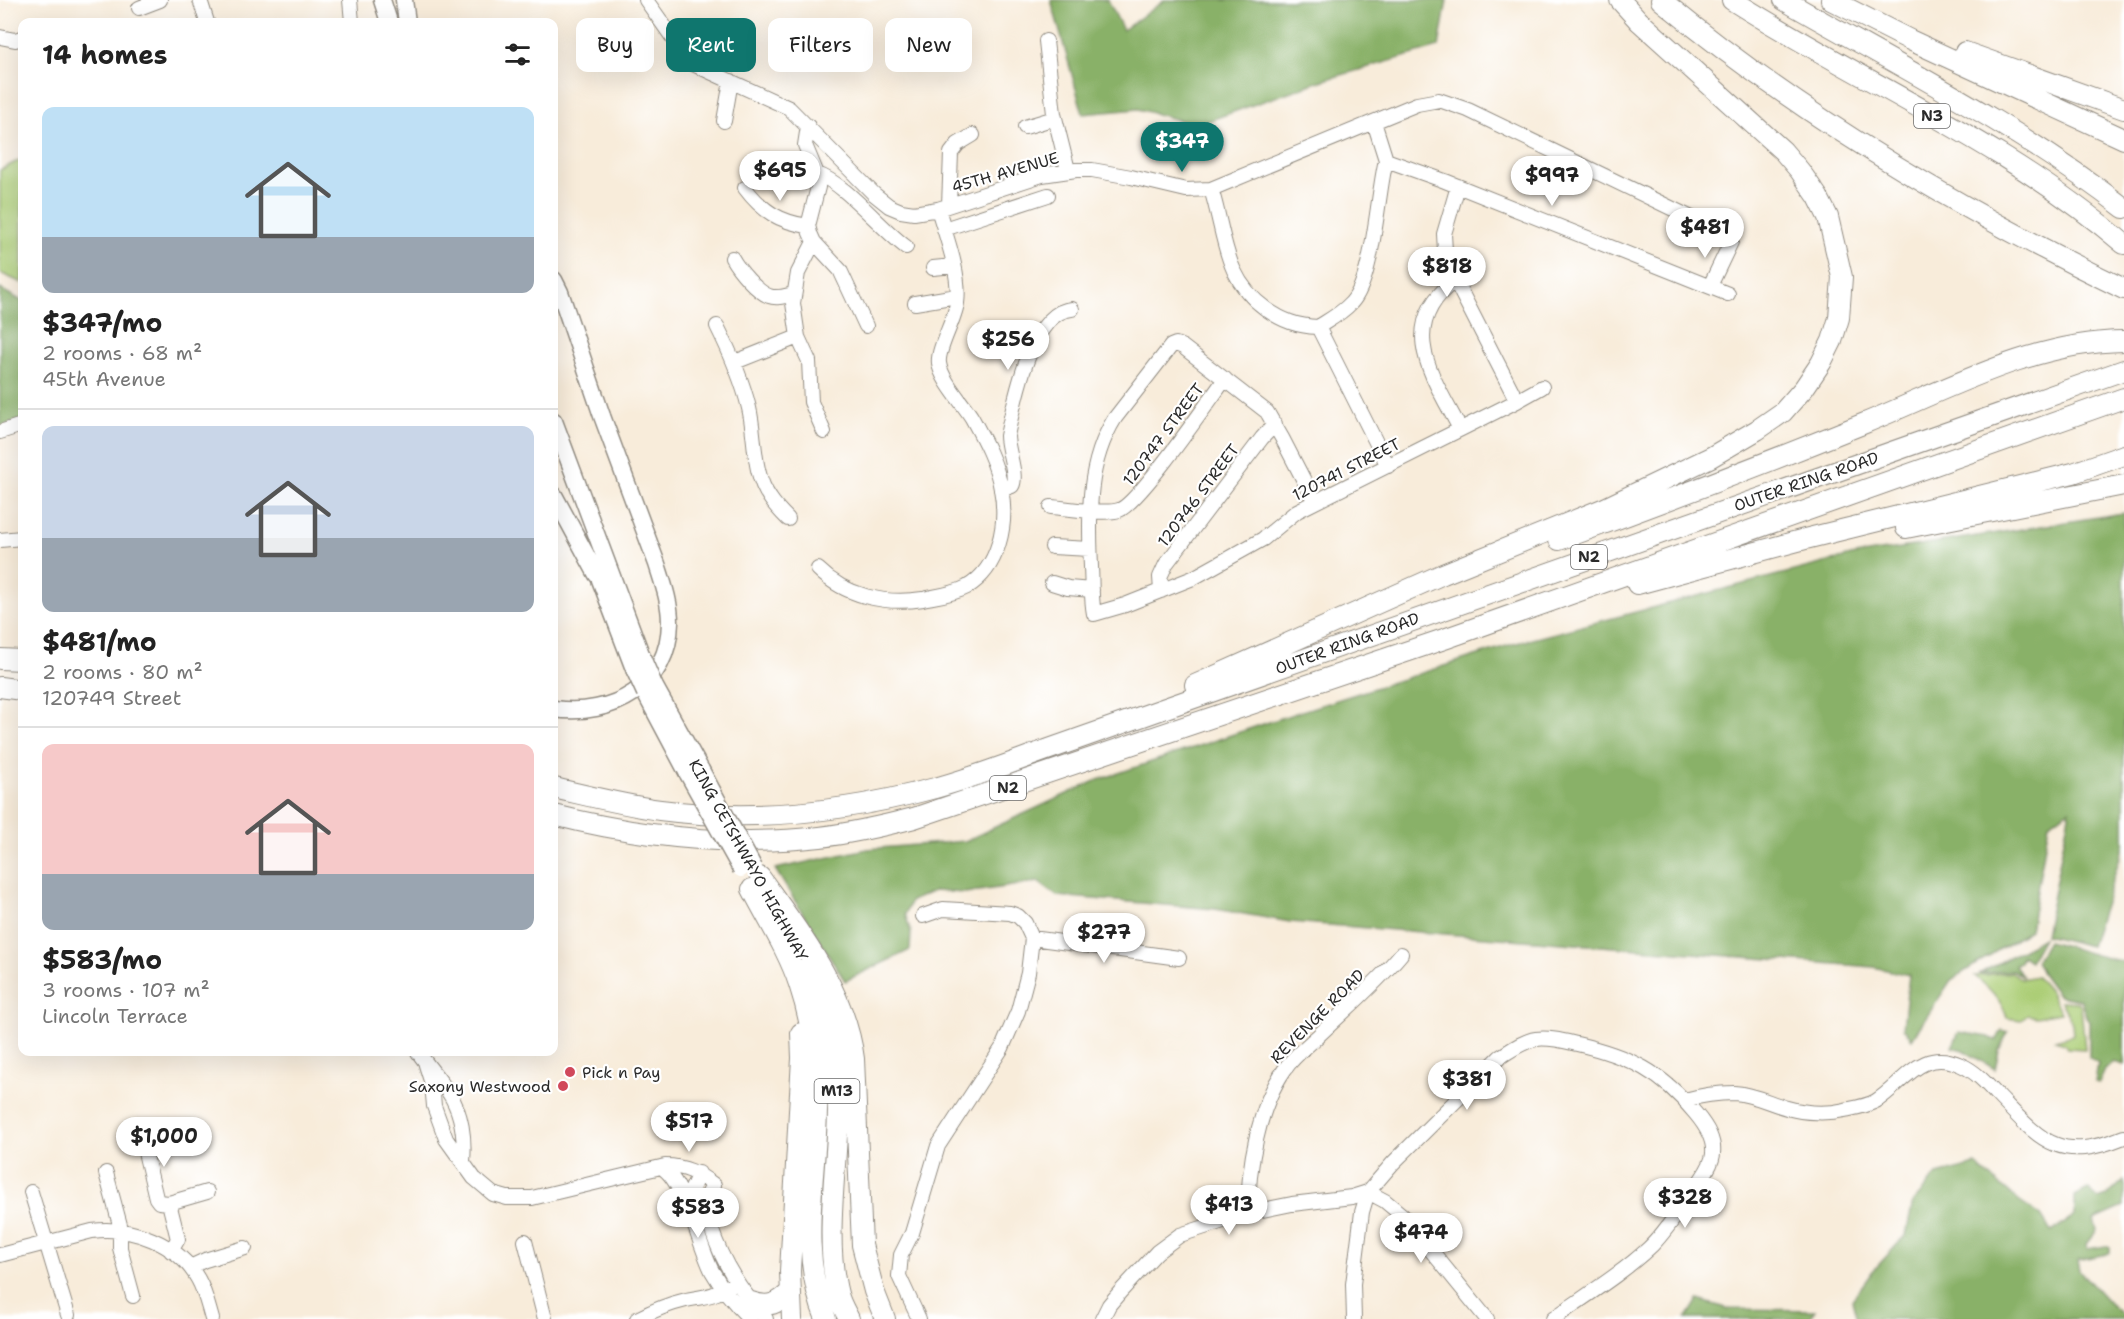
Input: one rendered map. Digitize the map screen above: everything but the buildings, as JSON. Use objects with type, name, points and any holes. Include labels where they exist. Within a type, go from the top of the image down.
[{"type":"highway","points":[[1055,747],[1443,574],[1605,508],[1711,457],[1783,412],[1815,371],[1832,341],[1839,318],[1842,277],[1828,217],[1818,197],[1783,151],[1639,21],[1620,0]]},
{"type":"highway","points":[[1661,0],[1736,59],[1818,116],[1907,173],[2002,227],[2124,289]]},
{"type":"highway","name":"N3","points":[[1732,0],[1781,31],[1951,126],[2022,170],[2072,204],[2124,244]]},
{"type":"highway","name":"N3","points":[[1784,0],[1953,94],[2053,156],[2124,208]]},
{"type":"highway","points":[[1831,0],[1910,40],[2124,139]]},
{"type":"highway","points":[[1867,17],[2124,109]]},
{"type":"highway","points":[[1356,613],[1711,485],[2007,364],[2073,347],[2124,341]]},
{"type":"highway","name":"OUTER RING ROAD","points":[[558,789],[615,802],[695,813],[765,814],[809,811],[882,801],[936,787],[2124,370]]},
{"type":"highway","name":"OUTER RING ROAD","points":[[558,816],[636,832],[706,840],[799,839],[874,828],[964,803],[1187,725],[1447,639],[2124,398]]},
{"type":"highway","points":[[1447,639],[1641,582],[2073,473],[2124,455]]},
{"type":"highway","points":[[1745,555],[1895,530],[2124,485]]},
{"type":"highway","points":[[0,659],[18,660]]},
{"type":"highway","points":[[0,687],[18,689]]},
{"type":"highway","points":[[752,876],[792,986],[800,1021],[802,1058],[790,1271],[792,1319]]},
{"type":"highway","points":[[752,876],[793,924],[822,969],[837,997],[852,1037],[855,1059],[862,1245],[874,1291],[885,1319]]},
{"type":"highway","name":"KING CETSHWAYO HIGHWAY","points":[[752,876],[798,982],[811,1030],[818,1088],[810,1244],[817,1293],[826,1319]]},
{"type":"highway","name":"KING CETSHWAYO HIGHWAY","points":[[752,876],[807,963],[819,994],[832,1040],[836,1062],[838,1112],[832,1224],[834,1267],[838,1297],[849,1319]]},
{"type":"highway","points":[[750,1311],[759,1305],[777,1304],[791,1291]]},
{"type":"main road","points":[[382,0],[388,18]]},
{"type":"main road","points":[[392,0],[394,18]]},
{"type":"main road","points":[[404,0],[406,18]]},
{"type":"main road","points":[[558,288],[602,416],[657,564],[670,620],[667,647],[660,663],[646,683],[635,693],[604,708],[584,711],[558,709]]},
{"type":"main road","points":[[558,296],[564,306]]},
{"type":"main road","name":"KING CETSHWAYO HIGHWAY","points":[[558,433],[639,666]]},
{"type":"main road","name":"KING CETSHWAYO HIGHWAY","points":[[558,464],[602,583],[639,666],[752,876]]},
{"type":"main road","points":[[558,502],[602,583]]},
{"type":"street","points":[[138,4],[160,0]]},
{"type":"street","points":[[200,0],[206,18]]},
{"type":"street","points":[[350,0],[352,18]]},
{"type":"street","name":"45TH AVENUE","points":[[646,0],[682,51],[695,65],[789,108],[889,206],[901,211],[915,213],[943,207],[1042,175],[1068,170],[1107,172],[1186,190],[1211,189],[1423,102],[1439,100],[1450,103],[1633,188],[1730,237],[1731,242],[1710,286]]},
{"type":"street","points":[[0,37],[18,39]]},
{"type":"street","points":[[1046,41],[1055,118],[1068,170]]},
{"type":"street","points":[[724,121],[731,81]]},
{"type":"street","points":[[1025,127],[1055,118]]},
{"type":"street","points":[[1211,189],[1231,266],[1243,288],[1257,302],[1290,323],[1318,327],[1352,303],[1362,286],[1367,268],[1386,160],[1374,122]]},
{"type":"street","points":[[808,126],[806,145],[817,174],[818,187],[808,226],[814,242],[840,270],[866,326]]},
{"type":"street","points":[[818,569],[835,585],[866,597],[912,601],[958,591],[968,586],[983,574],[994,556],[1001,531],[1001,490],[996,469],[980,433],[945,379],[939,364],[940,352],[954,316],[957,296],[954,266],[944,229],[943,207],[951,153],[958,144],[973,135]]},
{"type":"street","points":[[1386,160],[1458,186],[1728,294]]},
{"type":"street","points":[[817,174],[838,186],[884,230],[906,247]]},
{"type":"street","points":[[1458,186],[1443,234],[1445,251],[1455,280],[1517,401]]},
{"type":"street","points":[[745,188],[757,203],[772,215],[791,224],[808,226]]},
{"type":"street","points":[[944,229],[1048,195]]},
{"type":"street","points":[[814,242],[798,273],[793,294],[798,338],[809,361],[809,391],[813,411],[824,432]]},
{"type":"street","points":[[732,258],[739,270],[764,294],[780,297],[793,294]]},
{"type":"street","points":[[933,268],[954,266]]},
{"type":"street","points":[[1455,280],[1433,300],[1426,315],[1423,349],[1429,369],[1460,429]]},
{"type":"street","points":[[915,303],[957,296]]},
{"type":"street","points":[[1001,490],[1012,486],[1015,481],[1007,448],[1007,436],[1030,353],[1039,332],[1050,318],[1064,309],[1072,309]]},
{"type":"street","points":[[717,326],[735,362],[750,409],[760,479],[770,498],[788,519]]},
{"type":"street","points":[[1318,327],[1388,466]]},
{"type":"street","points":[[735,362],[798,338]]},
{"type":"street","points":[[1052,583],[1068,588],[1092,590],[1090,510],[1092,481],[1111,425],[1167,351],[1176,344],[1261,406],[1275,424],[1315,502]]},
{"type":"street","name":"120747 STREET","points":[[1051,507],[1105,512],[1119,511],[1131,504],[1225,379]]},
{"type":"street","name":"120741 STREET","points":[[1092,590],[1094,614],[1193,578],[1255,544],[1297,511],[1542,387]]},
{"type":"street","name":"120746 STREET","points":[[1161,591],[1160,577],[1166,564],[1275,424]]},
{"type":"street","points":[[0,432],[18,426]]},
{"type":"street","points":[[0,540],[18,538]]},
{"type":"street","points":[[1052,547],[1090,549]]},
{"type":"street","points":[[913,1317],[899,1276],[901,1255],[912,1233],[938,1146],[1009,1034],[1028,973],[1032,938],[1025,923],[1018,916],[1010,913],[943,909],[922,916]]},
{"type":"street","points":[[1032,938],[1179,958]]},
{"type":"street","name":"REVENGE ROAD","points":[[1248,1213],[1255,1146],[1263,1113],[1273,1086],[1289,1063],[1401,954]]},
{"type":"street","points":[[1354,1319],[1353,1284],[1362,1212],[1368,1192],[1393,1163],[1500,1057],[1530,1040],[1548,1038],[1624,1057],[1650,1070],[1685,1100],[1702,1121],[1714,1148],[1712,1159],[1705,1173],[1649,1248],[1553,1319]]},
{"type":"street","points":[[420,1056],[450,1095],[464,1134],[463,1161]]},
{"type":"street","points":[[1685,1100],[1734,1093],[1796,1110],[1843,1111],[1874,1102],[1919,1065],[1942,1059],[1964,1066],[1983,1081],[2030,1129],[2061,1148],[2081,1150],[2102,1146],[2124,1137]]},
{"type":"street","points":[[426,1065],[432,1084],[434,1106],[446,1139],[474,1178],[486,1190],[507,1198],[521,1199],[545,1196],[661,1167],[680,1167],[699,1173],[714,1185],[705,1205],[706,1215],[728,1282]]},
{"type":"street","points":[[446,1139],[464,1134]]},
{"type":"street","points":[[145,1152],[159,1203],[169,1203],[207,1192]]},
{"type":"street","points":[[661,1167],[667,1170],[675,1180],[703,1249],[750,1311],[766,1319]]},
{"type":"street","points":[[106,1173],[120,1230],[120,1248],[133,1296]]},
{"type":"street","points":[[690,1213],[690,1193],[699,1173]]},
{"type":"street","points":[[31,1192],[68,1315]]},
{"type":"street","points":[[1102,1319],[1120,1292],[1172,1239],[1248,1213],[1292,1204],[1352,1197],[1368,1192],[1385,1201],[1403,1216],[1487,1319]]},
{"type":"street","points":[[169,1203],[178,1239],[171,1251]]},
{"type":"street","points":[[0,1255],[92,1231],[120,1230],[148,1237],[171,1251],[190,1267],[199,1280],[212,1319]]},
{"type":"street","points":[[525,1241],[545,1319]]},
{"type":"street","points":[[190,1267],[245,1248]]},
{"type":"street","points":[[637,1319],[684,1301],[715,1295],[728,1282]]},
{"type":"green space","points":[[1051,0],[1108,0],[1123,30],[1165,0],[1447,0],[1439,47],[1317,82],[1197,125],[1138,109],[1083,114]]},
{"type":"green space","points":[[18,161],[18,281],[0,273],[0,170]]},
{"type":"green space","points":[[0,289],[18,299],[18,422],[0,426]]},
{"type":"green space","points":[[2124,513],[2124,845],[2091,946],[2045,935],[2070,810],[2049,823],[2030,930],[1951,980],[1912,1039],[1903,1028],[1909,975],[1873,967],[1290,922],[1215,909],[1057,896],[1038,882],[965,893],[934,891],[911,901],[905,914],[911,932],[910,950],[845,981],[775,869],[867,849],[965,841],[1095,781],[1299,712],[1513,644],[1855,555]]},
{"type":"green space","points":[[2043,938],[2030,961],[2022,956],[2020,962],[2015,966],[2023,977],[2013,970],[1979,974]]},
{"type":"green space","points":[[2048,941],[2124,961],[2124,1065],[2114,1062],[2105,1070],[2099,1083],[2095,1082],[2098,1063],[2089,1057],[2089,1022],[2081,1000],[2059,996],[2036,961]]},
{"type":"green space","points":[[2012,972],[2021,979],[2037,976],[2049,990],[2061,1013],[2036,1017],[2028,1015],[2021,1020],[2007,1018],[1998,1000],[1975,976]]},
{"type":"green space","points":[[2061,1001],[2078,1002],[2081,1006],[2085,1049],[2067,1048],[2065,1043],[2055,1040],[2073,1035],[2072,1023]]},
{"type":"green space","points":[[2002,1030],[2008,1032],[1999,1050],[1995,1069],[1963,1050],[1952,1047],[1959,1032],[1989,1037],[1996,1041]]},
{"type":"green space","points":[[1976,1165],[2020,1202],[2042,1217],[2051,1232],[2075,1216],[2075,1196],[2088,1189],[2098,1199],[2107,1196],[2124,1180],[2124,1207],[2094,1220],[2097,1230],[2086,1244],[2087,1249],[2106,1246],[2110,1248],[2110,1252],[2077,1260],[2079,1270],[2124,1316],[2124,1319],[1857,1319],[1852,1300],[1872,1272],[1906,1235],[1913,1202],[1937,1175]]},
{"type":"green space","points":[[1698,1300],[1730,1309],[1815,1310],[1808,1319],[1686,1319]]},
{"type":"place","name":"Pick n Pay","points":[[570,1072]]},
{"type":"place","name":"Saxony Westwood","points":[[563,1086]]}]
